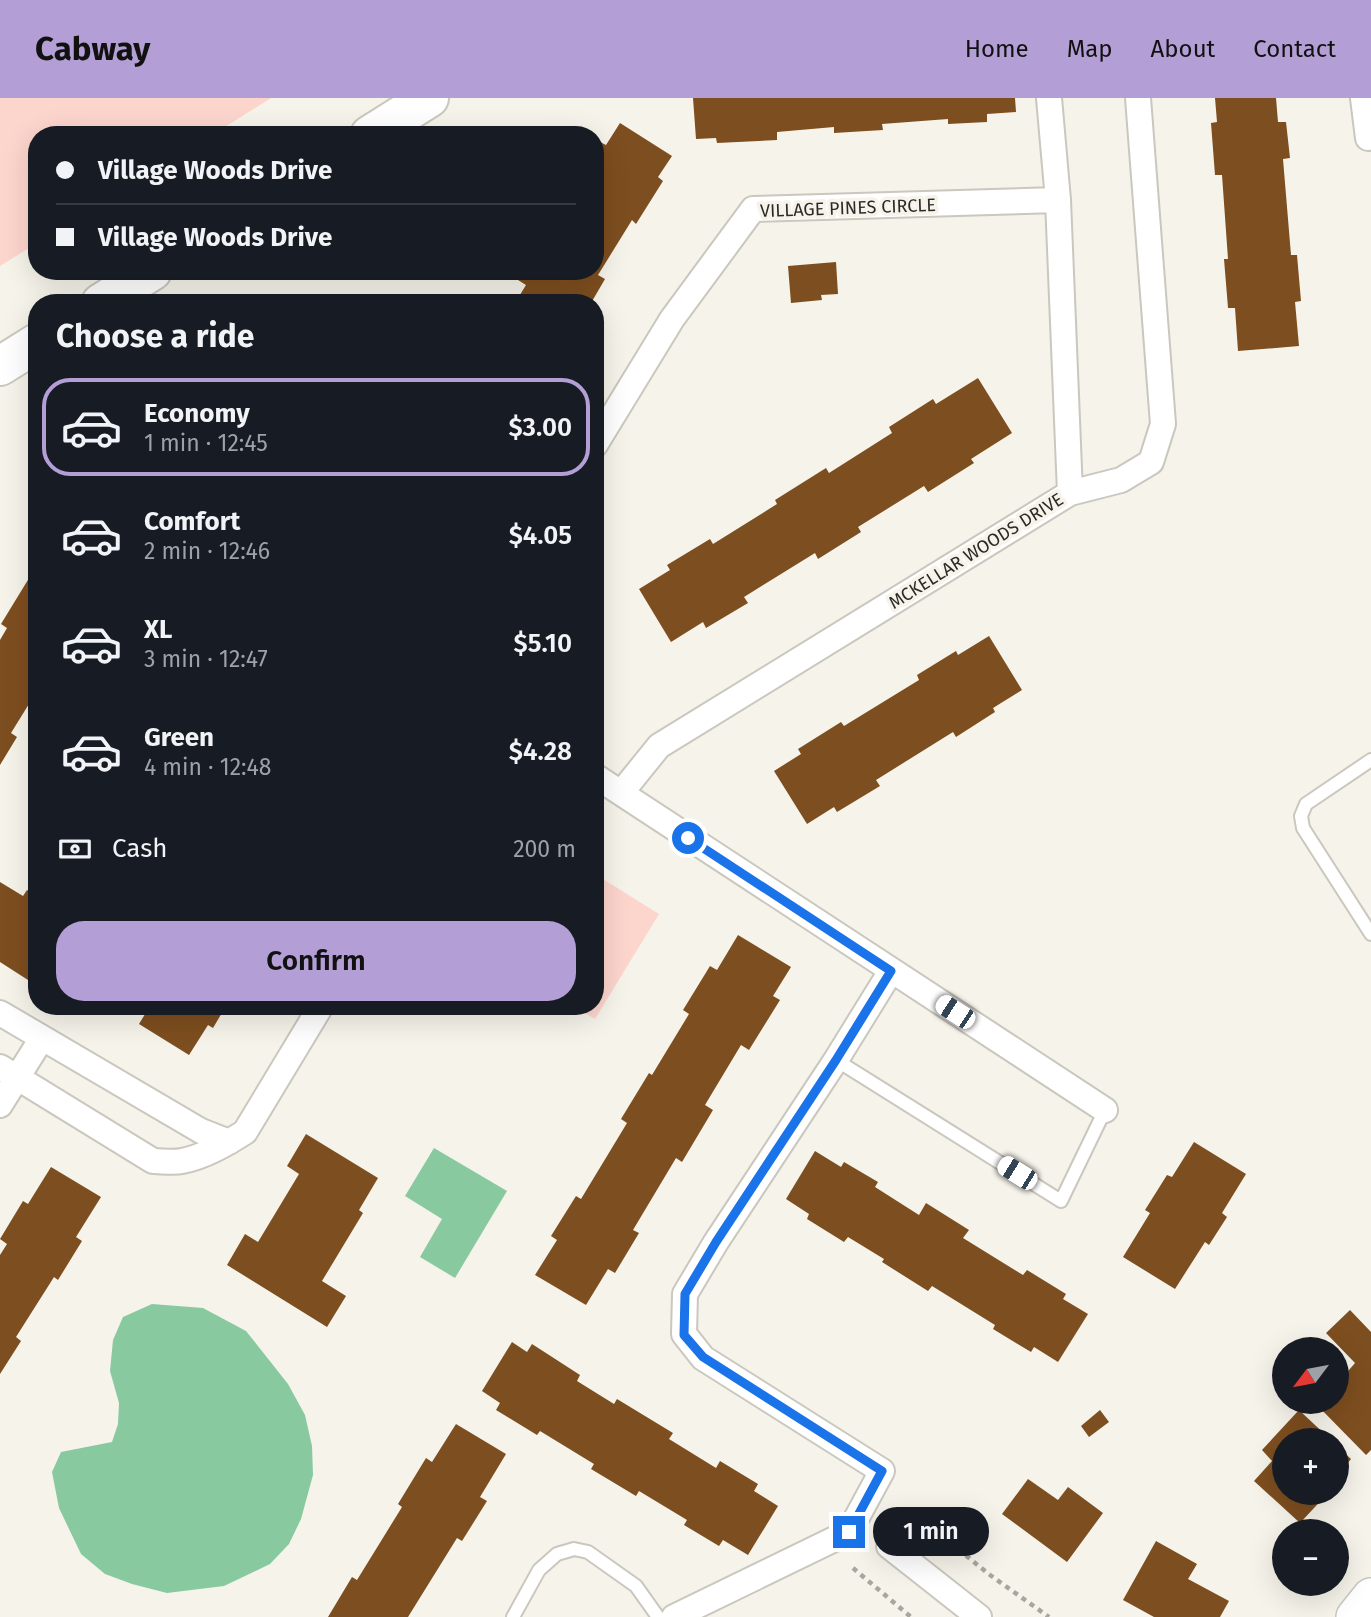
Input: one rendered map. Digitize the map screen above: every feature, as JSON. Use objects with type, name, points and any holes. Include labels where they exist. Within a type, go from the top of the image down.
[{"type":"main road","points":[[384,126],[429,98]]},
{"type":"main road","points":[[115,294],[138,280]]},
{"type":"main road","points":[[0,366],[28,349]]},
{"type":"street","name":"MCKELLAR WOODS DRIVE","points":[[621,793],[659,746],[1070,493],[1058,200],[1049,98]]},
{"type":"street","points":[[1070,493],[1121,480],[1150,462],[1163,424],[1139,98]]},
{"type":"street","points":[[1363,98],[1368,138],[1371,136]]},
{"type":"street","name":"VILLAGE PINES CIRCLE","points":[[604,430],[672,319],[753,209],[1058,200]]},
{"type":"street","points":[[604,782],[1105,1110]]},
{"type":"street","points":[[674,1617],[849,1532],[882,1471],[703,1357],[684,1335],[685,1294],[891,971]]},
{"type":"street","points":[[0,1013],[201,1131],[229,1142]]},
{"type":"street","points":[[6,1068],[153,1161],[180,1162],[201,1156],[245,1132],[316,1015]]},
{"type":"street","points":[[0,1105],[6,1068],[43,1038]]},
{"type":"street","points":[[889,1546],[979,1617]]},
{"type":"street","points":[[1355,1617],[1371,1597]]},
{"type":"lane","points":[[1371,777],[1367,762],[1306,803],[1301,816],[1303,828],[1371,934]]},
{"type":"lane","points":[[836,1060],[1061,1201],[1105,1110]]},
{"type":"lane","points":[[513,1617],[539,1570],[557,1554],[574,1549],[588,1552],[636,1586],[658,1617]]},
{"type":"path","points":[[927,1524],[990,1575],[1049,1617]]},
{"type":"path","points":[[853,1568],[911,1617]]},
{"type":"shaded area","points":[[0,98],[271,98],[226,126],[28,126],[28,249],[0,266]]},
{"type":"shaded area","points":[[604,880],[659,914],[604,1004]]},
{"type":"shaded area","points":[[434,1148],[507,1191],[455,1278],[420,1257],[442,1219],[405,1196]]},
{"type":"shaded area","points":[[152,1304],[203,1308],[246,1331],[288,1384],[305,1415],[312,1446],[313,1475],[301,1519],[289,1544],[270,1564],[224,1586],[167,1593],[105,1574],[81,1554],[59,1508],[52,1472],[61,1452],[112,1442],[118,1424],[119,1403],[110,1371],[113,1340],[123,1317]]},
{"type":"building","points":[[693,98],[1015,98],[1016,112],[987,114],[987,122],[948,124],[948,119],[882,124],[883,130],[834,133],[834,127],[777,132],[777,140],[717,143],[716,138],[696,139]]},
{"type":"building","points":[[1215,98],[1276,98],[1278,122],[1286,122],[1290,158],[1283,159],[1291,255],[1297,255],[1301,301],[1295,302],[1299,346],[1238,351],[1235,308],[1228,308],[1224,259],[1228,259],[1222,175],[1215,175],[1211,123],[1217,122]]},
{"type":"building","points":[[620,123],[672,156],[658,177],[663,181],[636,224],[632,220],[604,265],[604,144],[606,145]]},
{"type":"building","points":[[836,262],[838,294],[821,295],[822,300],[791,303],[788,266]]},
{"type":"building","points":[[605,279],[596,294],[520,294],[526,285],[518,280]]},
{"type":"building","points":[[978,378],[1012,433],[971,459],[974,463],[928,492],[924,486],[858,527],[861,532],[818,559],[815,553],[744,597],[748,603],[706,628],[703,622],[671,642],[639,589],[670,570],[667,565],[710,539],[713,544],[777,504],[775,500],[826,468],[829,473],[892,433],[889,427],[933,399],[936,404]]},
{"type":"building","points":[[28,580],[28,706],[11,733],[17,737],[0,765],[0,640],[7,628],[1,624]]},
{"type":"building","points":[[989,636],[1022,690],[993,708],[995,712],[956,737],[953,732],[876,780],[880,786],[837,812],[834,807],[807,824],[774,771],[801,754],[798,749],[841,722],[844,726],[919,680],[917,675],[956,651],[958,655]]},
{"type":"building","points":[[0,882],[23,896],[28,891],[28,980],[0,962]]},
{"type":"building","points":[[738,935],[791,967],[773,996],[780,1000],[749,1050],[741,1045],[705,1105],[713,1110],[682,1162],[676,1158],[633,1230],[639,1233],[615,1273],[608,1269],[586,1305],[535,1275],[557,1240],[551,1236],[576,1196],[581,1199],[627,1123],[621,1119],[649,1073],[652,1075],[689,1014],[683,1010],[710,966],[717,970]]},
{"type":"building","points":[[144,1015],[221,1015],[213,1028],[208,1025],[189,1055],[139,1024]]},
{"type":"building","points":[[306,1134],[378,1178],[359,1210],[363,1213],[322,1281],[346,1296],[327,1327],[227,1265],[245,1234],[258,1242],[299,1174],[287,1166]]},
{"type":"building","points":[[1194,1142],[1246,1174],[1222,1213],[1227,1217],[1209,1245],[1205,1242],[1175,1289],[1123,1257],[1150,1213],[1145,1210],[1167,1175],[1172,1177]]},
{"type":"building","points":[[815,1151],[841,1167],[844,1162],[878,1182],[875,1187],[919,1215],[926,1203],[969,1230],[963,1238],[1023,1275],[1027,1270],[1066,1294],[1063,1299],[1088,1314],[1058,1362],[1034,1347],[1031,1352],[993,1329],[995,1325],[932,1286],[928,1291],[848,1237],[844,1242],[807,1219],[809,1214],[786,1199]]},
{"type":"building","points":[[51,1167],[101,1197],[76,1237],[82,1241],[58,1280],[54,1277],[16,1337],[21,1341],[0,1374],[0,1255],[7,1244],[0,1239],[23,1201],[28,1204]]},
{"type":"building","points":[[1350,1310],[1371,1332],[1371,1450],[1366,1455],[1349,1438],[1349,1428],[1340,1428],[1326,1414],[1349,1414],[1349,1370],[1355,1363],[1349,1357],[1349,1337],[1330,1337],[1326,1333]]},
{"type":"building","points":[[512,1342],[527,1352],[532,1344],[580,1375],[577,1381],[614,1404],[617,1399],[673,1433],[669,1439],[716,1468],[720,1461],[758,1484],[754,1491],[778,1506],[748,1555],[723,1540],[719,1546],[684,1525],[687,1520],[639,1491],[636,1496],[591,1469],[594,1464],[540,1431],[537,1435],[496,1410],[500,1403],[482,1391]]},
{"type":"building","points":[[1100,1410],[1109,1422],[1089,1437],[1081,1426]]},
{"type":"building","points":[[1295,1414],[1303,1414],[1318,1428],[1282,1428]]},
{"type":"building","points":[[456,1424],[506,1454],[480,1497],[487,1501],[462,1541],[457,1538],[408,1617],[328,1617],[352,1577],[357,1580],[402,1507],[398,1504],[426,1458],[432,1462]]},
{"type":"building","points":[[1272,1439],[1272,1461],[1262,1450]]},
{"type":"building","points":[[1272,1461],[1272,1497],[1254,1481]]},
{"type":"building","points":[[1028,1479],[1058,1500],[1068,1487],[1103,1513],[1067,1562],[1002,1514]]},
{"type":"building","points":[[1280,1505],[1317,1505],[1304,1519],[1296,1519]]},
{"type":"building","points":[[1156,1541],[1197,1564],[1188,1579],[1229,1601],[1220,1617],[1154,1617],[1123,1600]]},
{"type":"route","points":[[688,838],[891,971],[685,1294],[684,1335],[703,1357],[882,1471],[849,1532]]}]
